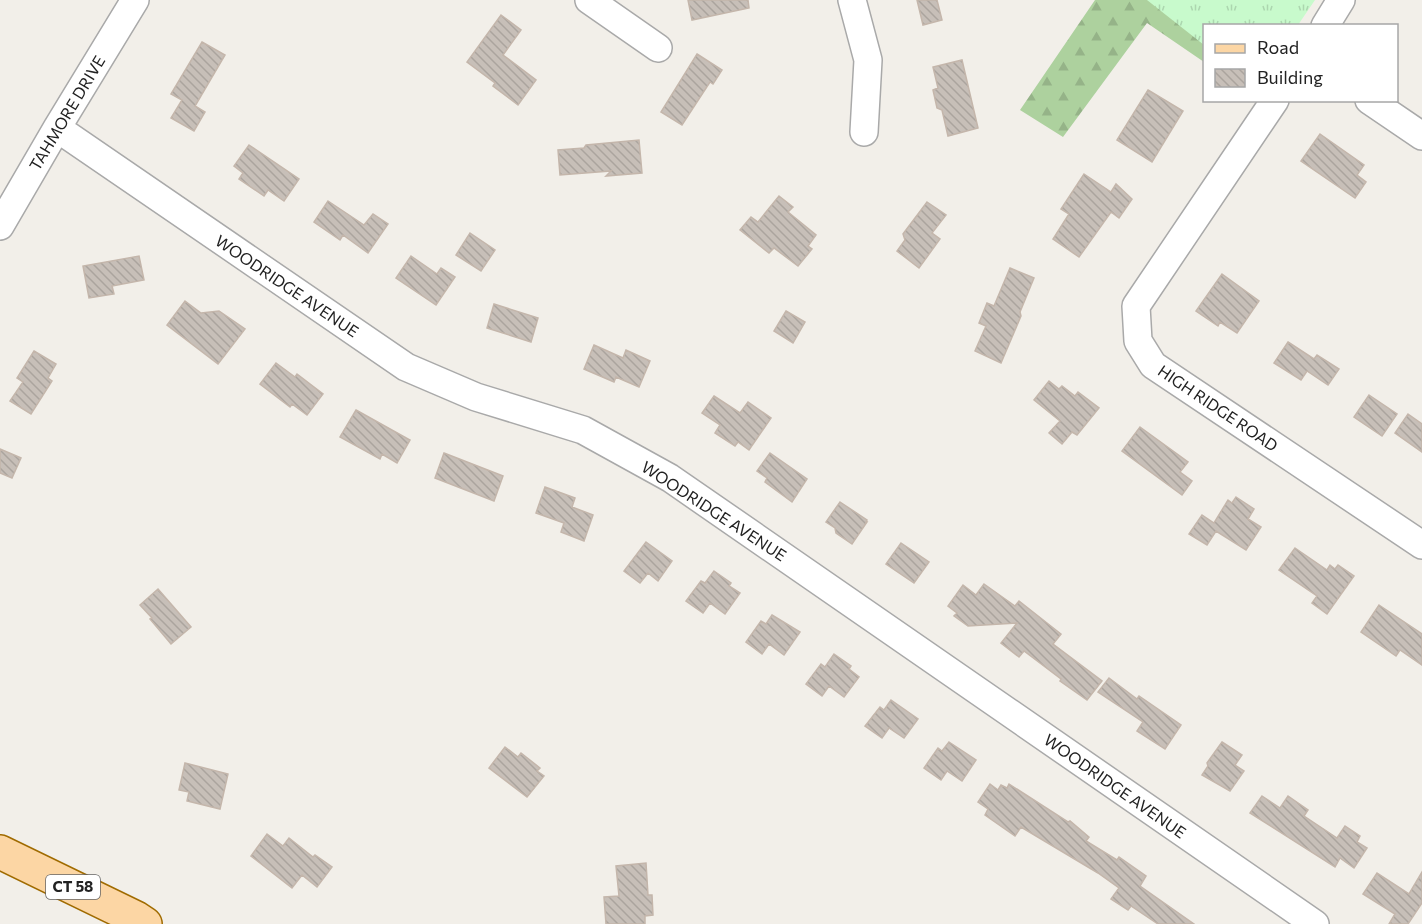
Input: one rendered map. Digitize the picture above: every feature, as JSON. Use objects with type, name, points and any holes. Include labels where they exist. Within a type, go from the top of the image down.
[{"type":"main road","name":"CT 58","points":[[0,852],[145,924]]},
{"type":"street","name":"TAHMORE DRIVE","points":[[0,226],[135,0]]},
{"type":"street","points":[[589,0],[657,48]]},
{"type":"street","points":[[852,0],[868,60],[864,132]]},
{"type":"street","points":[[1326,24],[1341,0]]},
{"type":"street","name":"HIGH RIDGE ROAD","points":[[1274,102],[1136,306],[1138,341],[1153,365],[1422,545]]},
{"type":"street","points":[[1372,102],[1422,136]]},
{"type":"street","name":"WOODRIDGE AVENUE","points":[[57,128],[406,367],[476,397],[583,430],[670,478],[1315,924]]},
{"type":"green space","points":[[1095,0],[1209,0],[1203,24],[1203,61],[1147,23],[1063,137],[1020,110]]},
{"type":"green space","points":[[1147,0],[1315,0],[1299,24],[1203,24],[1203,44]]},
{"type":"building","points":[[688,0],[748,0],[749,8],[692,20]]},
{"type":"building","points":[[917,0],[937,0],[942,20],[923,25]]},
{"type":"building","points":[[501,15],[521,30],[503,55],[536,80],[518,105],[493,86],[495,83],[467,62]]},
{"type":"building","points":[[202,42],[225,55],[195,106],[205,112],[194,131],[171,118],[182,100],[171,94]]},
{"type":"building","points":[[697,54],[722,70],[713,84],[710,82],[682,125],[661,112]]},
{"type":"building","points":[[962,60],[978,128],[948,136],[942,110],[937,108],[933,90],[938,88],[933,67]]},
{"type":"building","points":[[1148,90],[1183,111],[1152,162],[1117,140]]},
{"type":"building","points":[[1320,134],[1364,165],[1357,175],[1366,182],[1355,198],[1301,161]]},
{"type":"building","points":[[639,140],[642,173],[606,176],[611,171],[560,175],[558,150]]},
{"type":"building","points":[[249,145],[299,179],[284,201],[268,190],[264,196],[239,179],[243,173],[234,166]]},
{"type":"building","points":[[1084,174],[1111,192],[1116,184],[1132,199],[1119,218],[1111,212],[1079,257],[1053,239],[1069,214],[1061,209]]},
{"type":"building","points":[[779,196],[793,207],[788,212],[816,235],[808,246],[812,249],[798,266],[774,248],[769,253],[740,230],[751,217],[758,222]]},
{"type":"building","points":[[328,201],[364,225],[373,214],[388,224],[368,253],[343,235],[340,240],[314,222]]},
{"type":"building","points":[[927,202],[946,215],[932,233],[940,239],[919,268],[897,251],[905,240],[903,234]]},
{"type":"building","points":[[470,233],[495,250],[481,271],[456,255]]},
{"type":"building","points":[[139,256],[144,280],[112,286],[114,294],[89,298],[83,266]]},
{"type":"building","points":[[411,256],[437,274],[441,268],[455,277],[436,305],[396,278]]},
{"type":"building","points":[[1010,268],[1034,278],[1001,363],[975,351],[986,326],[979,323],[987,303],[994,306]]},
{"type":"building","points":[[1222,274],[1259,301],[1237,333],[1220,322],[1218,326],[1196,311]]},
{"type":"building","points":[[185,301],[201,313],[219,311],[245,329],[218,364],[167,325]]},
{"type":"building","points":[[494,304],[538,318],[531,342],[487,328]]},
{"type":"building","points":[[786,311],[805,322],[793,343],[774,331]]},
{"type":"building","points":[[1288,342],[1314,359],[1317,355],[1339,369],[1328,385],[1307,371],[1301,380],[1274,363]]},
{"type":"building","points":[[594,345],[623,358],[626,350],[650,361],[639,387],[616,377],[614,382],[584,369]]},
{"type":"building","points":[[34,351],[56,364],[48,378],[52,381],[31,414],[10,401],[23,382],[17,378]]},
{"type":"building","points":[[276,363],[295,377],[297,374],[323,394],[307,415],[292,404],[290,407],[260,384]]},
{"type":"building","points":[[1049,381],[1059,389],[1062,386],[1075,396],[1078,392],[1099,408],[1077,435],[1072,432],[1062,444],[1049,433],[1060,421],[1034,400]]},
{"type":"building","points":[[1369,395],[1397,414],[1382,436],[1354,417]]},
{"type":"building","points":[[714,396],[740,413],[748,402],[771,418],[749,450],[738,442],[735,446],[715,433],[720,425],[702,413]]},
{"type":"building","points":[[356,410],[410,440],[397,463],[382,454],[380,459],[340,437]]},
{"type":"building","points":[[1408,414],[1422,424],[1422,452],[1395,433]]},
{"type":"building","points":[[1140,427],[1188,462],[1180,472],[1192,481],[1182,495],[1122,451]]},
{"type":"building","points":[[0,449],[21,458],[12,478],[0,473]]},
{"type":"building","points":[[444,453],[503,476],[494,501],[435,478]]},
{"type":"building","points":[[770,453],[807,479],[792,502],[765,482],[767,478],[757,471]]},
{"type":"building","points":[[545,487],[575,498],[572,507],[593,515],[584,541],[561,532],[564,523],[536,513]]},
{"type":"building","points":[[1236,497],[1254,509],[1248,519],[1261,527],[1246,550],[1216,531],[1207,545],[1189,534],[1202,515],[1214,523],[1228,500],[1232,503]]},
{"type":"building","points":[[840,502],[867,520],[852,544],[836,533],[835,528],[826,522]]},
{"type":"building","points":[[646,542],[672,561],[658,581],[648,573],[640,583],[624,571]]},
{"type":"building","points":[[901,543],[929,562],[914,583],[886,564]]},
{"type":"building","points":[[1295,548],[1327,570],[1330,565],[1335,569],[1338,565],[1354,576],[1327,614],[1312,603],[1317,596],[1279,570]]},
{"type":"building","points":[[714,571],[731,583],[729,586],[740,593],[725,614],[710,603],[703,613],[686,601],[701,581],[705,583]]},
{"type":"building","points":[[984,584],[1015,606],[1019,601],[1061,634],[1053,644],[1102,681],[1087,700],[1024,651],[1019,657],[1001,643],[1017,623],[968,626],[954,616],[957,613],[948,606],[963,585],[976,595]]},
{"type":"building","points":[[158,589],[191,627],[171,644],[140,605]]},
{"type":"building","points":[[1379,605],[1422,634],[1422,665],[1400,650],[1396,656],[1361,632]]},
{"type":"building","points":[[772,615],[800,632],[784,655],[769,644],[762,654],[746,642],[761,621],[766,624]]},
{"type":"building","points":[[834,654],[851,666],[849,669],[859,677],[844,697],[829,686],[822,696],[806,684],[821,664],[825,667]]},
{"type":"building","points":[[1109,678],[1137,699],[1139,696],[1181,725],[1165,749],[1137,731],[1143,722],[1098,692]]},
{"type":"building","points":[[891,700],[918,719],[904,738],[889,728],[882,738],[865,726],[880,707],[884,710]]},
{"type":"building","points":[[949,742],[976,760],[962,781],[947,771],[941,780],[924,768],[938,748],[942,751]]},
{"type":"building","points":[[1222,742],[1242,755],[1235,765],[1244,771],[1230,791],[1202,775],[1208,766],[1207,763]]},
{"type":"building","points":[[505,747],[518,757],[521,753],[540,768],[537,771],[544,776],[527,797],[489,768]]},
{"type":"building","points":[[185,763],[228,774],[220,809],[187,801],[189,792],[179,790]]},
{"type":"building","points":[[990,784],[998,790],[1001,785],[1007,788],[1009,784],[1068,822],[1070,821],[1089,837],[1086,841],[1117,860],[1119,857],[1146,876],[1140,886],[1194,924],[1158,924],[1131,906],[1128,910],[1111,899],[1119,888],[1098,873],[1021,827],[1015,836],[985,815],[988,809],[978,802]]},
{"type":"building","points":[[1262,796],[1280,808],[1288,796],[1308,810],[1304,816],[1337,838],[1345,826],[1360,836],[1357,842],[1367,848],[1354,868],[1340,858],[1335,867],[1250,813]]},
{"type":"building","points":[[267,834],[283,846],[289,838],[313,857],[315,855],[332,867],[317,887],[302,875],[292,888],[251,856]]},
{"type":"building","points":[[646,863],[648,895],[652,895],[653,915],[645,916],[645,924],[606,924],[604,897],[619,896],[616,866]]},
{"type":"building","points":[[1422,872],[1422,903],[1408,924],[1389,924],[1395,914],[1363,894],[1377,873],[1409,894]]}]
